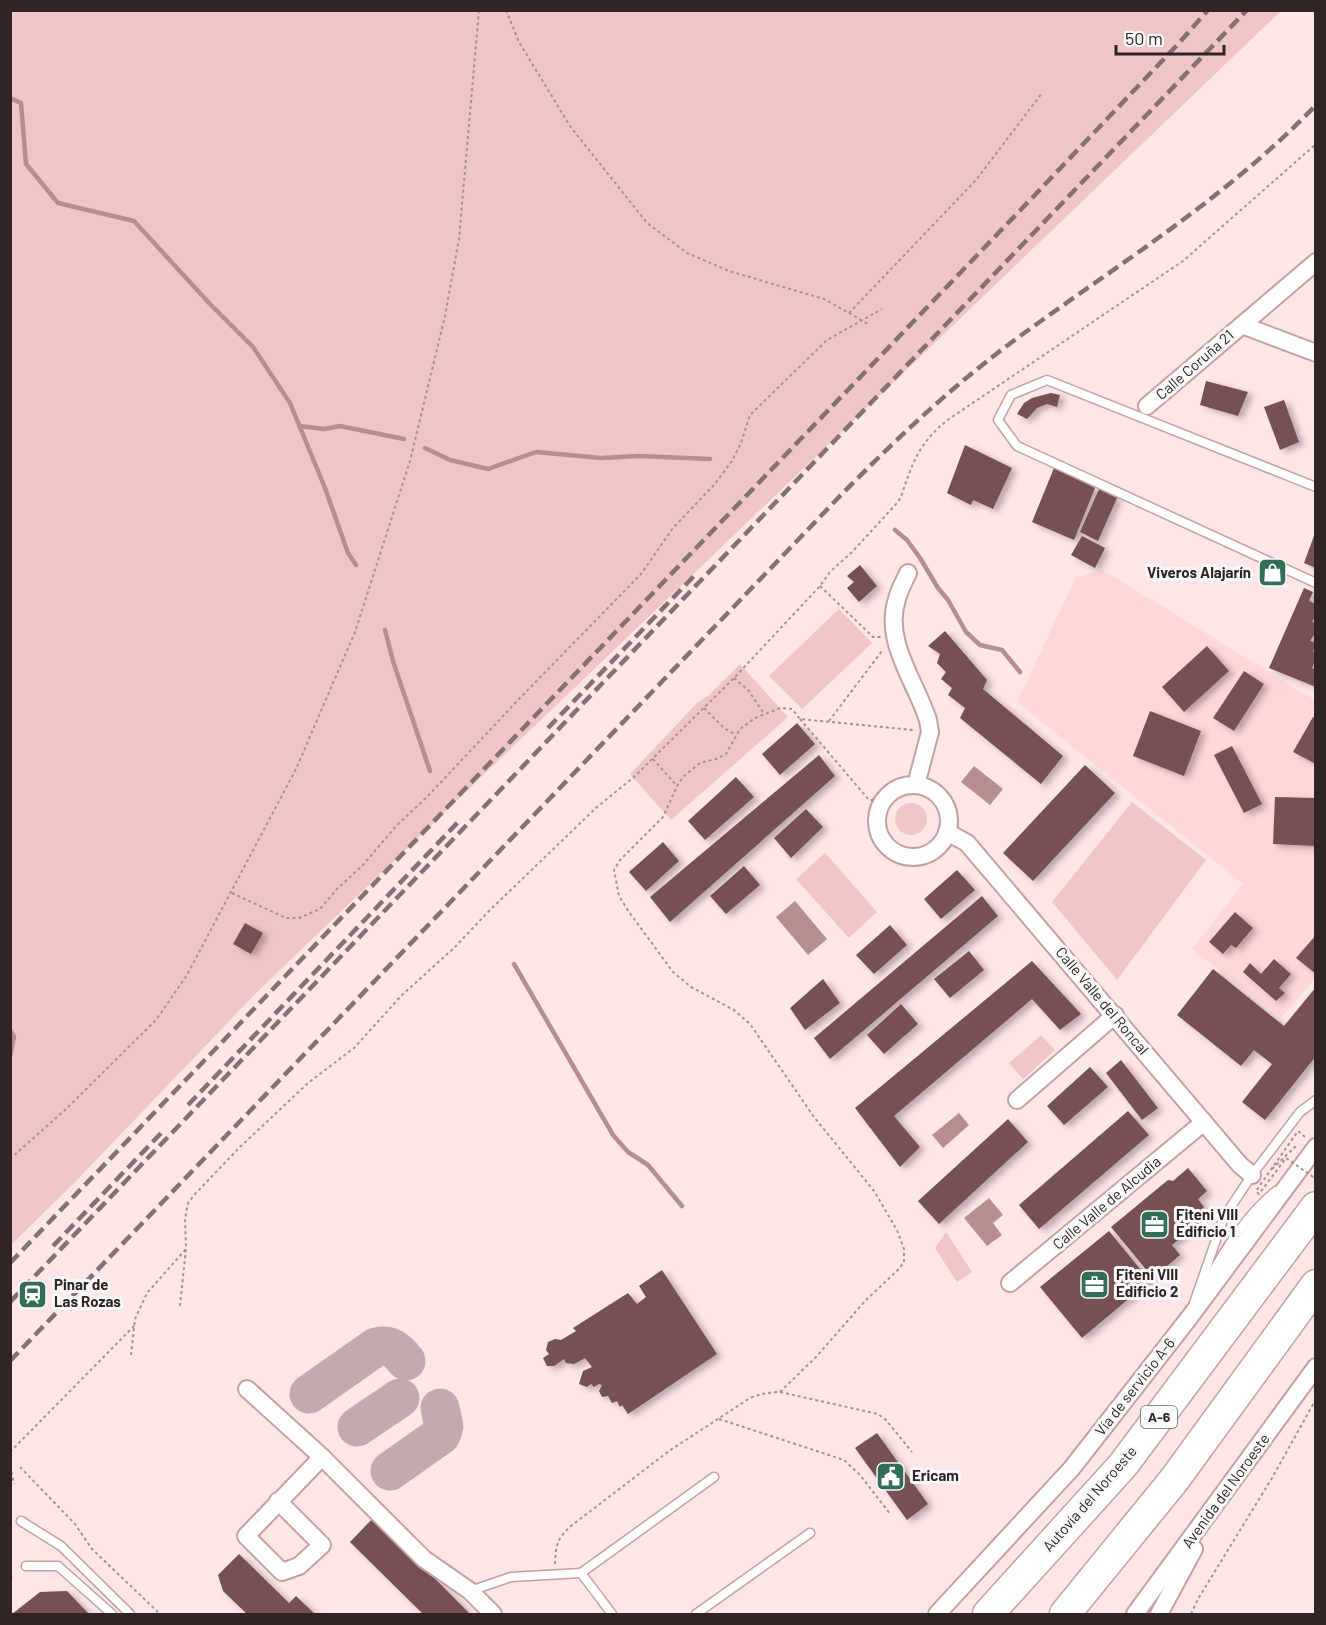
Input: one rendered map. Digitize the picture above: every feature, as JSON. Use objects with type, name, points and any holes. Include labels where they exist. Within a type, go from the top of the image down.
[{"type":"highway","name":"Autovía del Noroeste","points":[[987,1614],[1123,1465],[1316,1207]]},
{"type":"highway","points":[[1065,1614],[1174,1480],[1316,1285]]},
{"type":"street","name":"Calle Coruña 21","points":[[1148,406],[1316,262]]},
{"type":"street","name":"Calle Coruña 21","points":[[1242,325],[1316,353]]},
{"type":"street","points":[[908,573],[896,601],[894,633],[896,644],[925,709],[930,732],[916,785]]},
{"type":"street","points":[[916,785],[936,794],[943,802],[949,822],[942,842],[926,855],[904,857],[884,843],[877,821],[879,809],[893,791],[904,786],[916,785]]},
{"type":"street","name":"Calle Valle del Roncal","points":[[947,832],[967,843],[1240,1165],[1252,1175]]},
{"type":"street","points":[[1017,1100],[1115,1015]]},
{"type":"street","name":"Calle Valle de Alcudia","points":[[1010,1283],[1204,1122]]},
{"type":"street","name":"Vía de servicio A-6","points":[[937,1614],[1072,1468],[1189,1318],[1291,1180],[1310,1142]]},
{"type":"street","name":"Avenida del Noroeste","points":[[1135,1614],[1316,1367]]},
{"type":"street","points":[[247,1389],[322,1457],[424,1559],[470,1591],[493,1614]]},
{"type":"street","points":[[278,1501],[322,1545],[299,1566],[282,1572],[246,1536],[278,1501],[322,1457]]},
{"type":"street","points":[[1159,1614],[1221,1499]]},
{"type":"lane","points":[[1316,487],[1047,380],[1011,395],[998,420],[1017,446],[1316,583]]},
{"type":"lane","points":[[1189,1318],[1224,1217],[1252,1175],[1300,1112],[1316,1100]]},
{"type":"lane","points":[[470,1591],[511,1576],[581,1573],[714,1478]]},
{"type":"lane","points":[[21,1521],[61,1546],[130,1614]]},
{"type":"lane","points":[[696,1614],[810,1533]]},
{"type":"lane","points":[[26,1566],[58,1566],[112,1614]]},
{"type":"lane","points":[[581,1573],[612,1614]]},
{"type":"path","points":[[10,1159],[65,1110],[156,1020],[187,975],[296,769],[355,632],[410,462],[445,316],[459,239],[479,10]]},
{"type":"path","points":[[506,10],[519,42],[570,126],[647,222],[687,253],[729,271],[824,299],[868,324]]},
{"type":"path","points":[[849,313],[976,180],[1042,93]]},
{"type":"path","points":[[180,1306],[186,1248],[185,1219],[188,1203],[195,1194],[240,1147],[308,1083],[354,1048],[402,995],[597,807],[634,777],[734,678],[902,497],[918,452],[929,436],[1176,266],[1316,144]]},
{"type":"path","points":[[232,893],[286,918],[299,918],[320,909],[337,889],[363,865],[397,825],[427,797],[641,574],[673,528],[714,485],[732,461],[741,443],[750,415],[827,340],[882,309]]},
{"type":"path","points":[[820,586],[868,633],[878,638],[883,637],[883,650],[829,721]]},
{"type":"path","points":[[734,678],[749,691],[764,714]]},
{"type":"path","points":[[780,1392],[816,1357],[865,1301],[899,1269],[904,1262],[904,1249],[897,1230],[874,1191],[814,1117],[750,1024],[734,1011],[691,987],[673,972],[619,896],[615,870],[620,860],[663,817],[684,776],[700,763],[726,754],[736,735],[747,723],[764,714],[786,707],[792,709],[869,800],[885,799]]},
{"type":"path","points":[[704,708],[724,728],[736,735]]},
{"type":"path","points":[[800,719],[930,732]]},
{"type":"path","points":[[652,758],[677,786]]},
{"type":"path","points":[[1310,1142],[1299,1131],[1256,1191],[1259,1194],[1286,1158],[1316,1179]]},
{"type":"path","points":[[131,1355],[135,1319],[147,1293],[186,1248]]},
{"type":"path","points":[[10,1452],[135,1325]]},
{"type":"path","points":[[555,1573],[556,1545],[560,1537],[571,1526],[669,1451],[750,1398],[770,1392],[780,1392],[878,1414],[912,1452]]},
{"type":"path","points":[[1191,1614],[1272,1478],[1316,1398]]},
{"type":"path","points":[[718,1419],[844,1460],[860,1475],[891,1515]]},
{"type":"path","points":[[10,1466],[15,1484]]},
{"type":"path","points":[[20,1467],[75,1524],[92,1549],[160,1614]]},
{"type":"path","points":[[10,1576],[14,1580]]},
{"type":"shaded area","points":[[11,11],[1281,11],[257,992],[76,1181],[11,1245]]},
{"type":"shaded area","points":[[1103,570],[1315,700],[1315,979],[1281,1017],[1192,949],[1243,884],[1017,702],[1076,577]]},
{"type":"shaded area","points":[[839,609],[872,643],[802,709],[769,676]]},
{"type":"shaded area","points":[[740,664],[788,717],[671,820],[630,774],[697,703],[709,695]]},
{"type":"shaded area","points":[[974,766],[1003,789],[990,805],[961,782]]},
{"type":"shaded area","points":[[1132,802],[1206,860],[1117,980],[1052,902]]},
{"type":"shaded area","points":[[911,803],[922,808],[927,819],[922,830],[911,835],[900,830],[895,819],[900,808]]},
{"type":"shaded area","points":[[825,853],[877,912],[849,938],[796,879]]},
{"type":"shaded area","points":[[795,901],[827,939],[808,955],[776,917]]},
{"type":"shaded area","points":[[1041,1035],[1055,1050],[1023,1079],[1009,1063]]},
{"type":"shaded area","points":[[959,1113],[969,1125],[943,1148],[932,1135]]},
{"type":"shaded area","points":[[989,1198],[1003,1215],[993,1223],[1002,1235],[987,1246],[964,1218]]},
{"type":"shaded area","points":[[946,1232],[972,1272],[957,1282],[935,1248]]},
{"type":"building","points":[[1206,381],[1248,392],[1238,416],[1200,405]]},
{"type":"building","points":[[1051,393],[1060,395],[1057,407],[1047,404],[1037,408],[1027,419],[1017,414],[1024,403],[1032,398]]},
{"type":"building","points":[[1284,400],[1299,442],[1280,450],[1264,407]]},
{"type":"building","points":[[965,445],[1012,468],[993,509],[973,500],[971,505],[947,493]]},
{"type":"building","points":[[1054,468],[1095,488],[1074,540],[1032,522]]},
{"type":"building","points":[[1099,489],[1117,498],[1098,541],[1080,532]]},
{"type":"building","points":[[1316,533],[1316,568],[1304,563]]},
{"type":"building","points":[[1082,536],[1105,548],[1095,568],[1071,555]]},
{"type":"building","points":[[860,565],[877,586],[859,602],[847,588],[854,582],[847,576]]},
{"type":"building","points":[[1304,588],[1313,592],[1309,601],[1316,604],[1316,614],[1312,622],[1316,623],[1316,632],[1310,641],[1316,643],[1313,652],[1316,652],[1316,659],[1312,668],[1316,670],[1316,687],[1269,668]]},
{"type":"building","points":[[945,631],[987,680],[983,689],[1063,756],[1041,784],[960,718],[965,708],[948,695],[952,688],[941,679],[946,672],[937,663],[940,654],[928,646]]},
{"type":"building","points":[[1207,646],[1229,671],[1184,712],[1162,687]]},
{"type":"building","points":[[1244,671],[1264,684],[1234,731],[1213,718]]},
{"type":"building","points":[[1150,711],[1201,731],[1184,776],[1133,756]]},
{"type":"building","points":[[1313,717],[1316,719],[1316,764],[1293,752]]},
{"type":"building","points":[[797,723],[815,744],[780,775],[762,754]]},
{"type":"building","points":[[1232,746],[1262,804],[1244,813],[1214,755]]},
{"type":"building","points":[[819,755],[835,776],[670,922],[650,897]]},
{"type":"building","points":[[1085,765],[1115,793],[1033,881],[1003,853]]},
{"type":"building","points":[[736,777],[754,797],[705,840],[688,821]]},
{"type":"building","points":[[1275,797],[1316,798],[1316,846],[1273,844]]},
{"type":"building","points":[[806,809],[823,827],[791,858],[774,838]]},
{"type":"building","points":[[663,842],[679,861],[646,891],[629,872]]},
{"type":"building","points":[[744,866],[760,885],[726,914],[710,896]]},
{"type":"building","points":[[957,870],[975,890],[941,919],[924,899]]},
{"type":"building","points":[[982,896],[998,916],[830,1059],[814,1038]]},
{"type":"building","points":[[1235,912],[1253,928],[1236,948],[1231,945],[1223,954],[1209,942]]},
{"type":"building","points":[[245,923],[263,933],[251,954],[233,944]]},
{"type":"building","points":[[890,925],[907,945],[874,974],[856,955]]},
{"type":"building","points":[[1316,935],[1316,974],[1296,958]]},
{"type":"building","points":[[969,951],[984,970],[950,998],[934,979]]},
{"type":"building","points":[[1274,959],[1291,974],[1279,988],[1285,993],[1276,1001],[1243,972],[1250,963],[1261,974]]},
{"type":"building","points":[[1032,961],[1081,1014],[1060,1030],[1032,999],[894,1116],[920,1147],[900,1167],[855,1108]]},
{"type":"building","points":[[1213,969],[1284,1026],[1316,987],[1316,1056],[1265,1120],[1242,1102],[1272,1064],[1254,1050],[1241,1066],[1177,1015]]},
{"type":"building","points":[[823,979],[840,1003],[805,1030],[790,1008]]},
{"type":"building","points":[[901,1004],[918,1024],[884,1054],[867,1035]]},
{"type":"building","points":[[1121,1060],[1158,1108],[1142,1120],[1106,1073]]},
{"type":"building","points":[[1090,1067],[1108,1087],[1064,1125],[1047,1106]]},
{"type":"building","points":[[1128,1111],[1149,1135],[1039,1229],[1019,1205]]},
{"type":"building","points":[[1008,1119],[1028,1142],[939,1224],[918,1201]]},
{"type":"building","name":"Fiteni VIII Edificio 1","points":[[1188,1168],[1207,1191],[1198,1199],[1204,1207],[1195,1215],[1200,1222],[1172,1245],[1180,1255],[1153,1278],[1111,1227],[1168,1180],[1173,1181]]},
{"type":"building","name":"Fiteni VIII Edificio 2","points":[[1109,1231],[1150,1281],[1082,1338],[1040,1287]]},
{"type":"building","points":[[662,1270],[717,1354],[628,1414],[617,1401],[612,1403],[608,1396],[602,1397],[599,1391],[602,1385],[594,1387],[591,1384],[587,1387],[579,1384],[583,1371],[592,1367],[585,1358],[574,1364],[566,1363],[564,1359],[554,1366],[547,1366],[543,1358],[549,1354],[546,1350],[548,1342],[555,1339],[561,1340],[576,1331],[573,1328],[628,1293],[637,1304],[646,1297],[639,1286]]},
{"type":"building","name":"Ericam","points":[[877,1433],[928,1504],[907,1520],[855,1448]]},
{"type":"building","points":[[374,1517],[470,1614],[423,1614],[350,1542]]},
{"type":"building","points":[[239,1554],[289,1603],[296,1596],[315,1614],[247,1614],[223,1591],[218,1575]]},
{"type":"building","points":[[67,1591],[89,1614],[12,1614],[40,1592]]},
{"type":"waterway","points":[[10,98],[21,103],[26,164],[58,203],[134,221],[253,347],[290,403],[325,488],[348,553],[356,565]]},
{"type":"waterway","points":[[299,426],[324,429],[340,426],[404,439]]},
{"type":"waterway","points":[[425,448],[450,460],[488,469],[536,452],[601,458],[639,456],[710,459]]},
{"type":"waterway","points":[[895,530],[907,540],[920,558],[966,632],[980,645],[1002,650],[1020,672]]},
{"type":"waterway","points":[[385,630],[393,661],[430,771]]},
{"type":"waterway","points":[[514,964],[613,1135],[628,1152],[648,1165],[682,1206]]},
{"type":"waterway","points":[[10,1030],[14,1037],[10,1056]]},
{"type":"taxiway","points":[[309,1394],[376,1347],[385,1346],[393,1349],[406,1361]]},
{"type":"taxiway","points":[[357,1427],[400,1398]]},
{"type":"taxiway","points":[[390,1471],[441,1435],[444,1427],[440,1408]]},
{"type":"railway","points":[[10,1263],[1032,198],[1208,10]]},
{"type":"railway","points":[[10,1302],[1247,10]]},
{"type":"railway","points":[[10,1361],[881,455],[945,396],[1012,342],[1169,230],[1245,171],[1316,105]]},
{"type":"railway","points":[[548,728],[694,576]]},
{"type":"railway","points":[[188,1105],[461,819]]},
{"type":"railway","points":[[53,1246],[165,1129]]},
{"type":"place","name":"Viveros Alajarín","points":[[1272,573]]},
{"type":"place","name":"Fiteni VIII Edificio 1","points":[[1155,1224]]},
{"type":"place","name":"Fiteni VIII Edificio 2","points":[[1095,1284]]},
{"type":"place","name":"Pinar de Las Rozas","points":[[33,1294]]},
{"type":"place","name":"Ericam","points":[[891,1476]]}]
